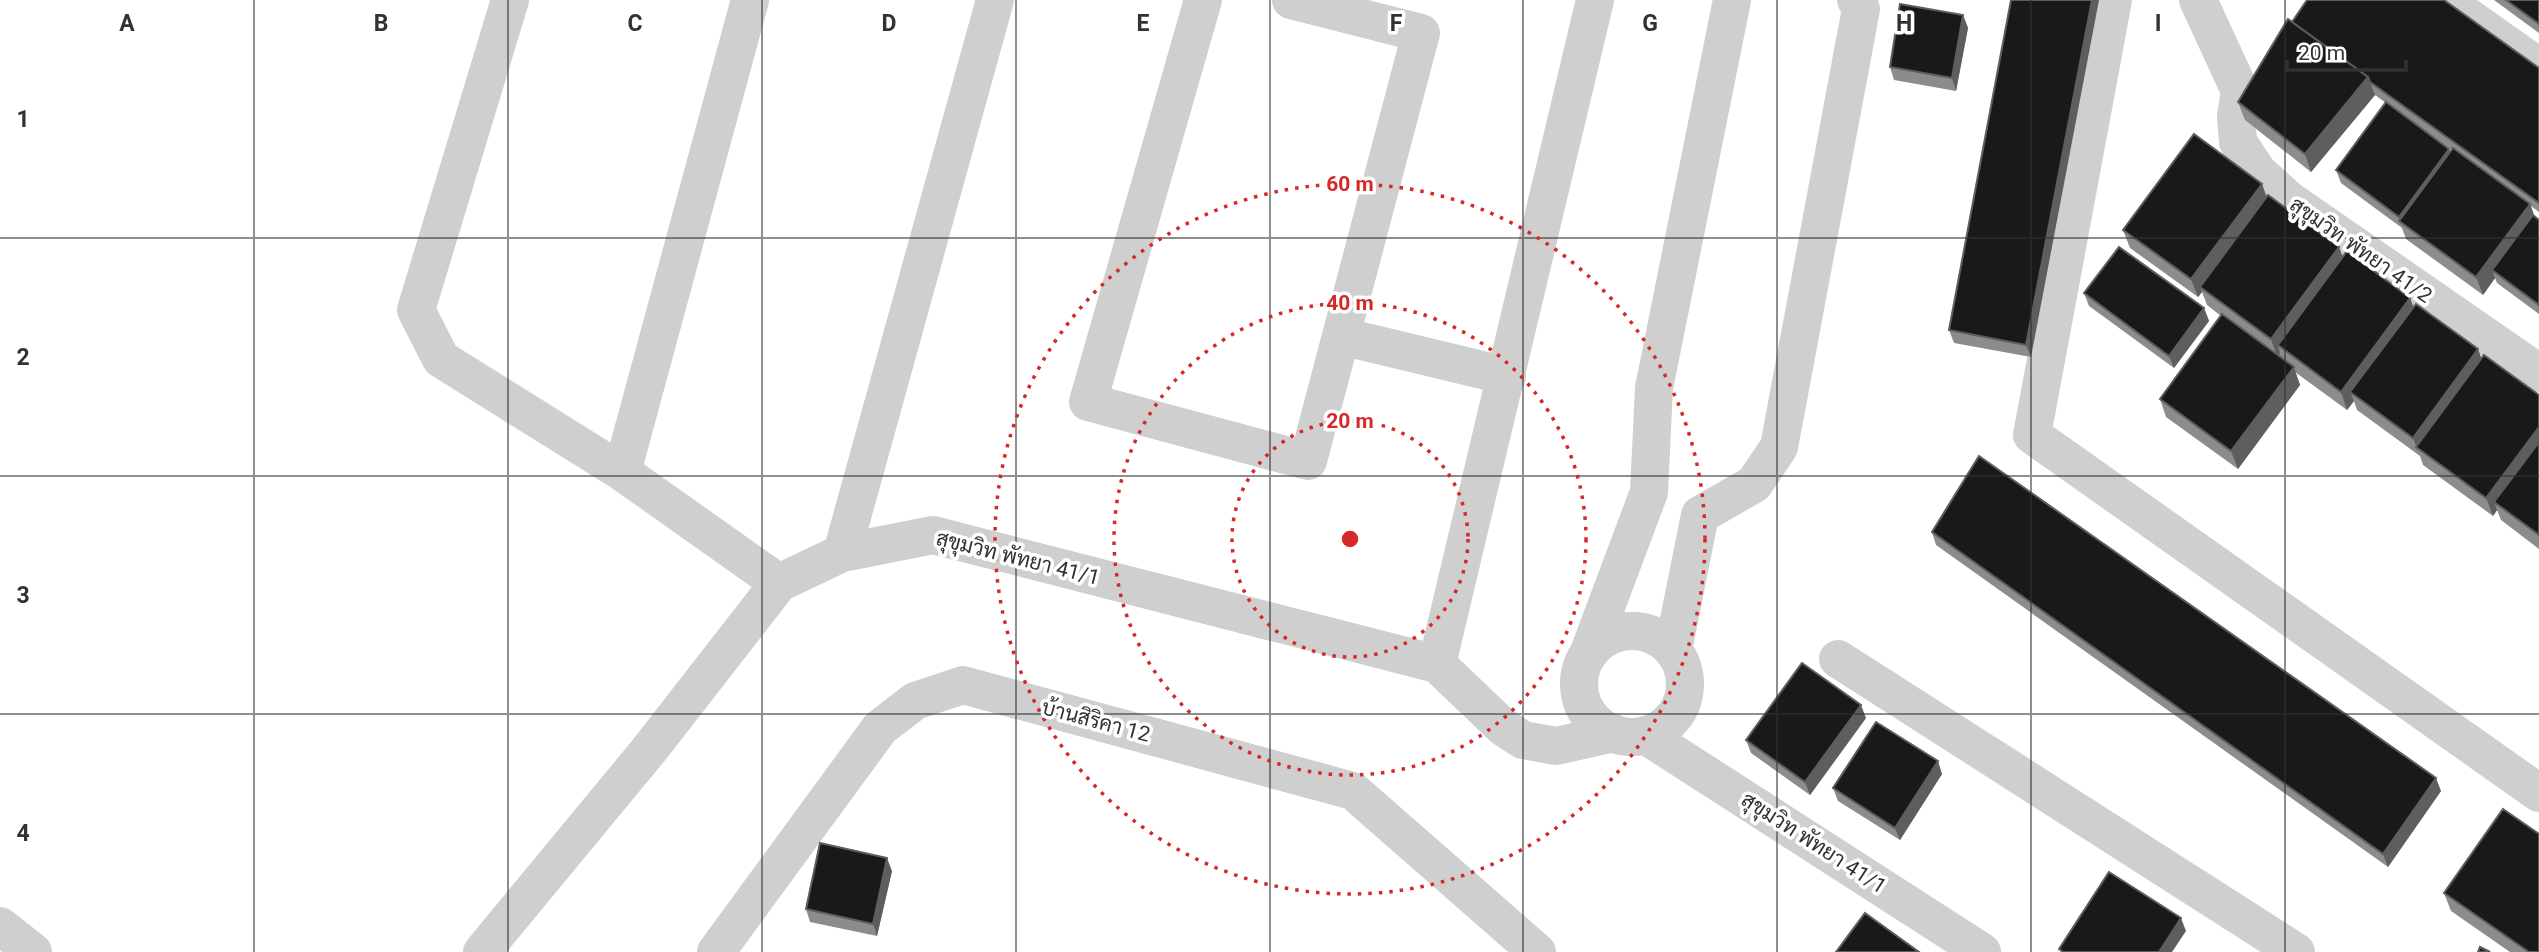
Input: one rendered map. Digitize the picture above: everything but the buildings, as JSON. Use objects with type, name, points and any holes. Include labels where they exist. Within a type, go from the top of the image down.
[{"type":"street","points":[[510,0],[416,310],[441,359],[622,472],[779,583]]},
{"type":"street","points":[[622,472],[750,0]]},
{"type":"street","points":[[842,553],[995,0]]},
{"type":"street","points":[[1203,0],[1088,402],[1308,461],[1421,33],[1290,0]]},
{"type":"street","points":[[1437,664],[1595,0]]},
{"type":"street","points":[[1588,652],[1607,636],[1630,631],[1654,635],[1673,650],[1685,677],[1682,700],[1671,720],[1630,734],[1588,714],[1581,700],[1581,667],[1649,492],[1649,435],[1654,388],[1732,0]]},
{"type":"street","points":[[1673,650],[1700,515],[1754,484],[1779,447],[1861,9],[1856,0]]},
{"type":"street","points":[[2113,0],[2032,435],[2539,793]]},
{"type":"street","name":"สุขุมวิท พัทยา 41/2","points":[[2198,0],[2240,91],[2236,116],[2238,142],[2258,172],[2288,200],[2539,373]]},
{"type":"street","points":[[2444,0],[2539,67]]},
{"type":"street","points":[[1340,335],[1507,376]]},
{"type":"street","points":[[1649,492],[1700,515]]},
{"type":"street","name":"สุขุมวิท พัทยา 41/1","points":[[482,952],[649,750],[779,583],[842,553],[933,535],[1437,664],[1503,727],[1523,740],[1556,746],[1630,734],[1982,952]]},
{"type":"street","points":[[1838,659],[2296,952]]},
{"type":"street","name":"บ้านสิริคา 12","points":[[716,952],[880,728],[915,701],[963,685],[1353,790],[1537,952]]},
{"type":"street","points":[[0,926],[33,952]]}]
